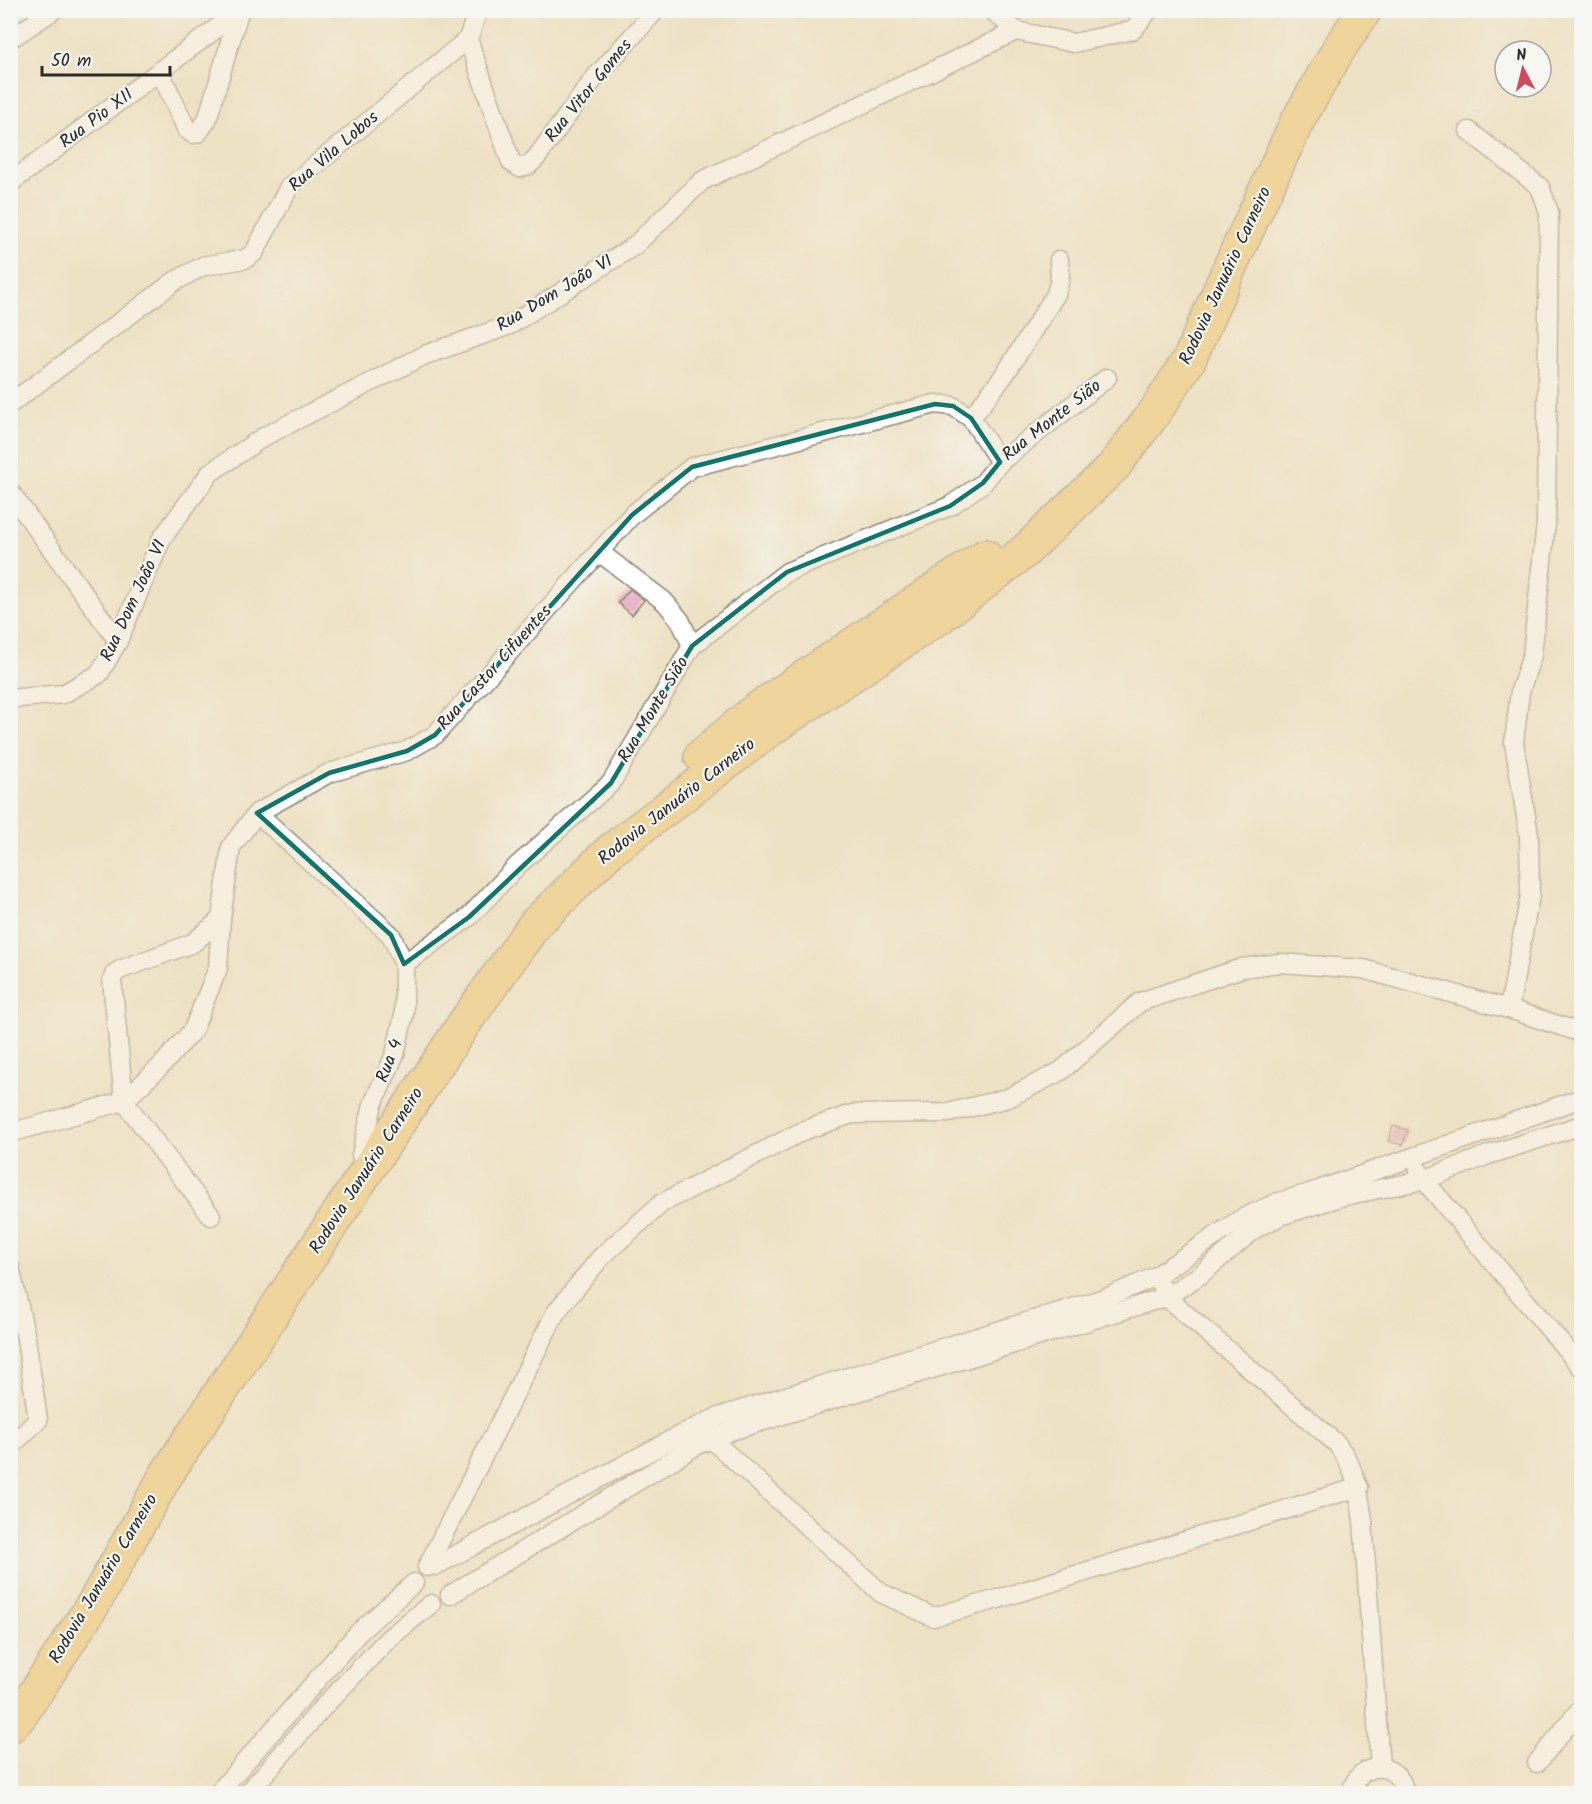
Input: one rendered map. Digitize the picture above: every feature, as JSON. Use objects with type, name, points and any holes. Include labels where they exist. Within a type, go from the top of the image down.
[{"type":"highway","name":"Rodovia Januário Carneiro","points":[[10,1696],[22,1683],[73,1606],[166,1449],[525,907],[757,709],[994,551],[1114,436],[1164,368],[1338,10]]},
{"type":"highway","name":"Rodovia Januário Carneiro","points":[[10,1726],[20,1716],[94,1603],[166,1475],[463,1025],[535,924],[610,851],[775,726],[939,617],[1016,558],[1114,466],[1155,412],[1189,360],[1229,268],[1298,122],[1340,47],[1365,10]]},
{"type":"street","points":[[10,39],[54,10]]},
{"type":"street","points":[[468,39],[478,10]]},
{"type":"street","name":"Rua Vitor Gomes","points":[[468,39],[511,162],[520,168],[529,165],[537,157],[593,80],[656,10]]},
{"type":"street","points":[[992,10],[1016,31],[1074,43],[1132,30],[1149,10]]},
{"type":"street","points":[[160,72],[187,130],[193,134],[198,133],[207,120],[240,11]]},
{"type":"street","name":"Rua Pio XII","points":[[10,183],[240,11]]},
{"type":"street","name":"Rua Dom João VI","points":[[10,699],[63,694],[99,675],[118,641],[162,538],[211,472],[266,436],[425,355],[510,325],[634,246],[702,181],[1016,31]]},
{"type":"street","name":"Rua Vila Lobos","points":[[10,404],[175,281],[203,266],[245,259],[254,253],[289,187],[468,39]]},
{"type":"street","points":[[1469,131],[1540,187],[1549,212],[1546,523],[1532,655],[1520,691],[1514,743],[1529,836],[1530,895],[1509,1009]]},
{"type":"street","points":[[1000,462],[971,418],[1005,374],[1056,294],[1060,279],[1059,260]]},
{"type":"street","name":"Rua Monte Sião","points":[[404,964],[469,917],[518,865],[611,783],[692,646],[787,572],[950,506],[983,483],[1000,462],[1039,429],[1107,378]]},
{"type":"street","name":"Rua Castor Cifuentes","points":[[10,1132],[124,1101],[164,1064],[193,1030],[218,968],[221,919],[231,847],[257,813],[330,773],[406,751],[435,735],[632,515],[692,467],[935,404],[953,406],[971,418]]},
{"type":"street","points":[[10,492],[118,641]]},
{"type":"street","points":[[599,552],[664,602],[680,620],[692,646]]},
{"type":"street","points":[[257,813],[391,935],[404,964]]},
{"type":"street","points":[[211,1216],[124,1101],[112,980],[115,973],[122,969],[193,943],[221,919]]},
{"type":"street","points":[[431,1566],[556,1312],[602,1256],[662,1203],[805,1130],[852,1114],[948,1113],[1008,1098],[1061,1071],[1140,1002],[1242,968],[1280,963],[1363,969],[1509,1009],[1581,1033]]},
{"type":"street","name":"Rua 4","points":[[361,1155],[372,1104],[398,1044],[404,1015],[404,964]]},
{"type":"street","points":[[414,1583],[418,1598],[431,1604],[442,1603],[450,1595],[697,1445],[710,1430],[839,1379],[1108,1297],[1156,1276],[1241,1219],[1276,1203],[1581,1098]]},
{"type":"street","points":[[217,1794],[358,1633],[414,1583],[418,1573],[684,1432],[731,1431],[1166,1297],[1200,1275],[1256,1228],[1283,1215],[1344,1196],[1424,1180],[1488,1155],[1581,1125]]},
{"type":"street","points":[[1412,1156],[1424,1180],[1581,1368]]},
{"type":"street","points":[[10,1267],[18,1336],[38,1420],[10,1447]]},
{"type":"street","points":[[1156,1276],[1166,1297],[1337,1444],[1348,1459],[1359,1487],[1363,1521],[1380,1767]]},
{"type":"street","points":[[710,1430],[881,1593],[933,1617],[1359,1487]]},
{"type":"street","points":[[431,1566],[447,1571],[452,1583],[450,1595]]},
{"type":"street","points":[[247,1794],[325,1704],[388,1640],[431,1604]]},
{"type":"street","points":[[1537,1763],[1581,1707]]},
{"type":"street","points":[[1350,1794],[1357,1777],[1363,1772],[1380,1767],[1389,1769],[1396,1775],[1402,1782],[1405,1794]]},
{"type":"highlighted area","points":[[935,404],[953,406],[971,418],[1000,462],[983,483],[950,506],[787,572],[692,646],[611,783],[469,917],[404,964],[391,935],[257,813],[329,773],[407,751],[435,735],[632,515],[692,467]]},
{"type":"building","points":[[630,589],[644,600],[632,615],[618,603]]},
{"type":"building","points":[[1393,1126],[1408,1130],[1403,1145],[1388,1141]]}]
